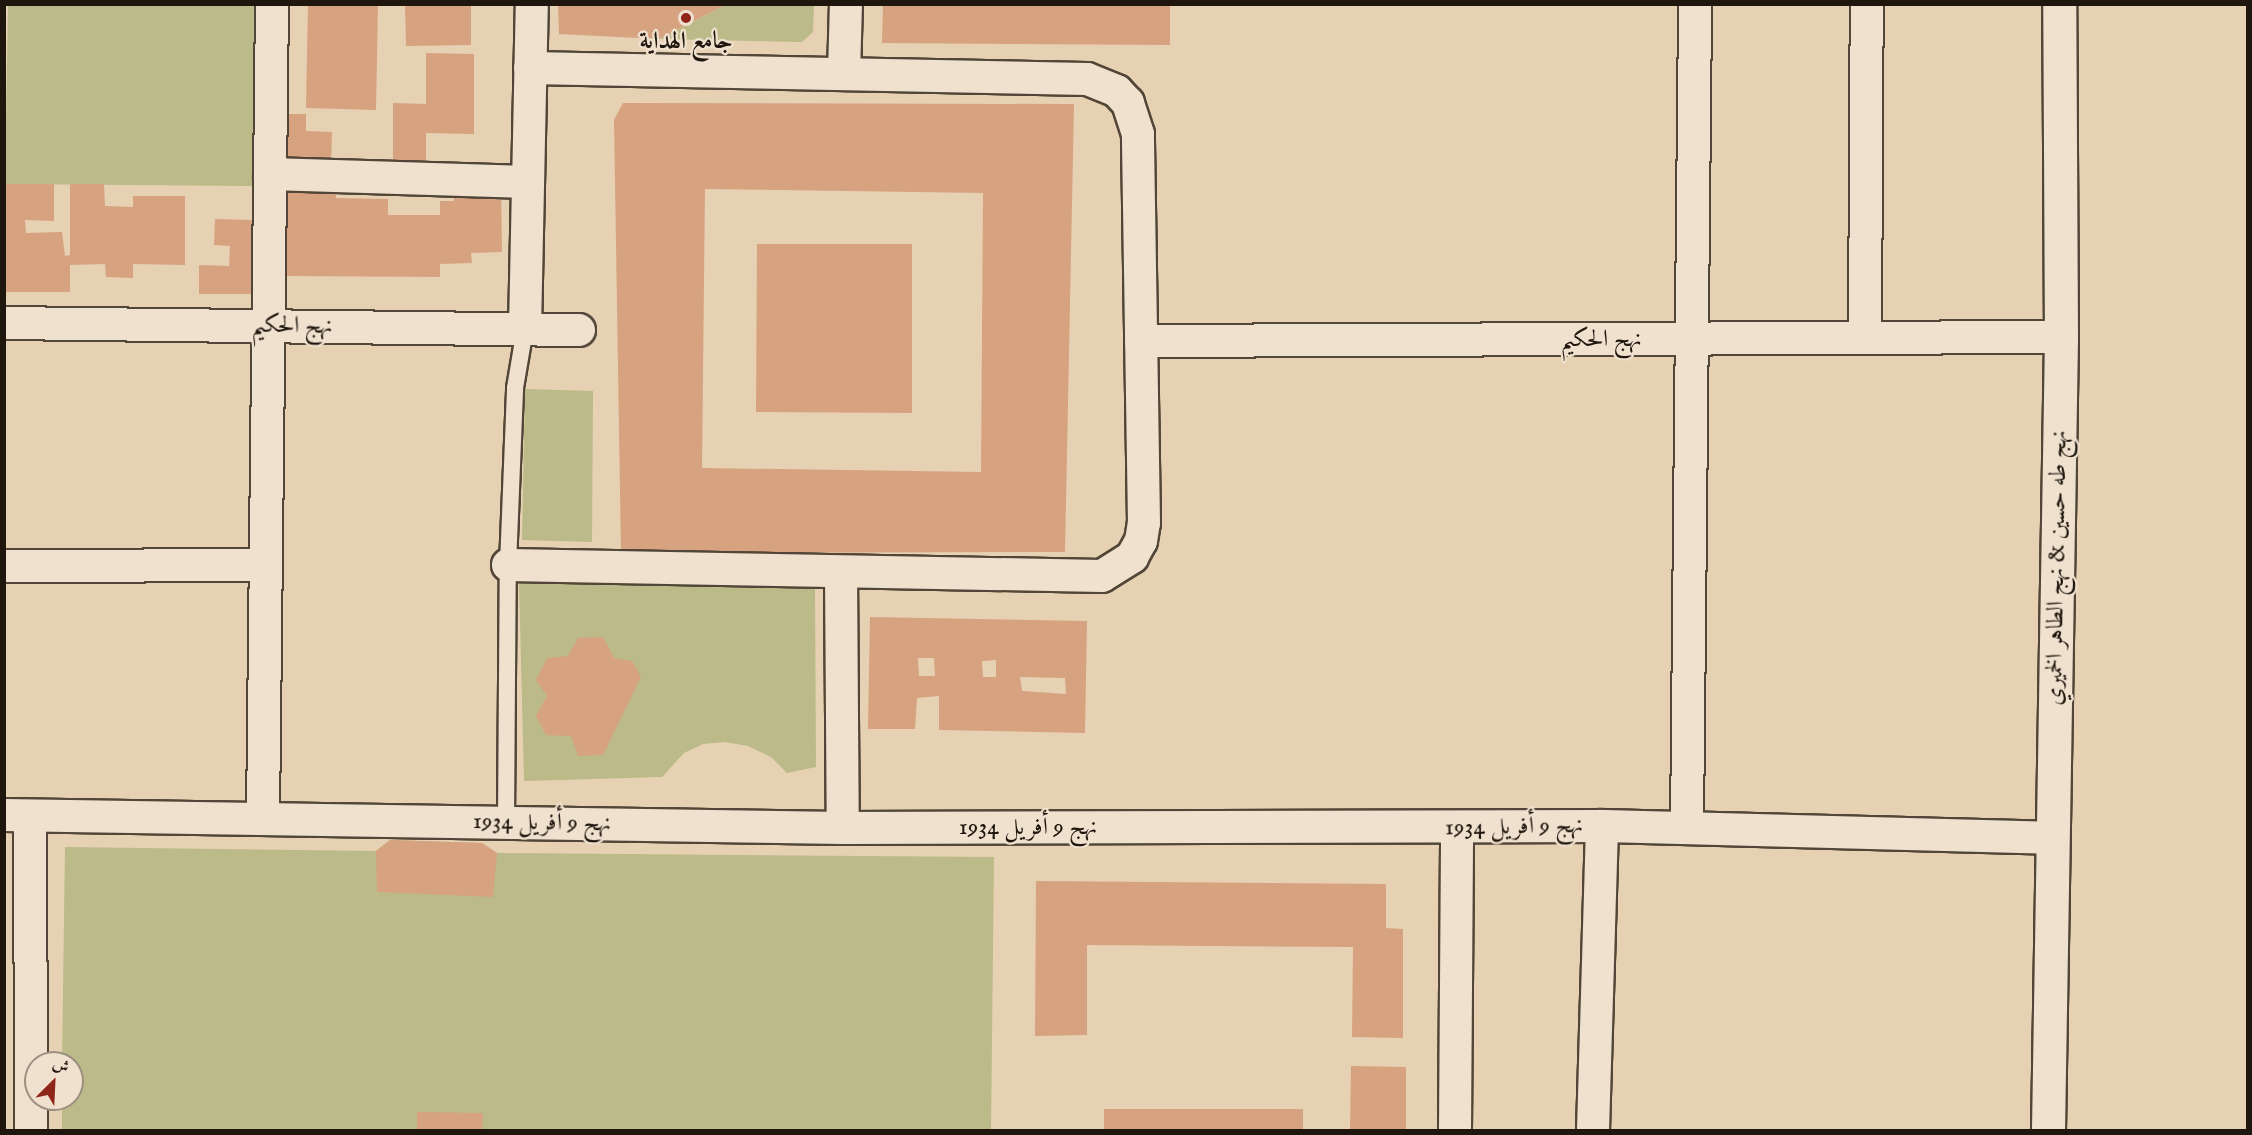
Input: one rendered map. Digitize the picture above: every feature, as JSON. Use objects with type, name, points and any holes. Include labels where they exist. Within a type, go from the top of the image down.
[{"type":"street","points":[[263,818],[272,4]]},
{"type":"street","points":[[525,329],[532,4]]},
{"type":"street","points":[[844,74],[846,4]]},
{"type":"street","points":[[1688,828],[1695,4]]},
{"type":"street","points":[[1865,338],[1867,4]]},
{"type":"street","name":"نهج طه حسين & نهج الطاهر الخميري","points":[[2048,1131],[2061,337],[2059,4]]},
{"type":"street","points":[[508,565],[1083,578],[1102,576],[1119,569],[1132,557],[1141,541],[1144,523],[1138,134],[1128,103],[1117,91],[1087,79],[530,68]]},
{"type":"street","points":[[270,174],[528,182]]},
{"type":"street","name":"نهج الحكيم","points":[[4,323],[579,330]]},
{"type":"street","name":"نهج الحكيم","points":[[1141,341],[2061,337]]},
{"type":"street","points":[[4,566],[266,565]]},
{"type":"street","points":[[841,573],[843,828]]},
{"type":"street","points":[[17,816],[30,1131]]},
{"type":"street","name":"نهج 9 أفريل 1934","points":[[17,816],[843,828],[1602,826],[2052,838]]},
{"type":"street","points":[[1593,1131],[1602,826]]},
{"type":"street","points":[[1455,1131],[1458,828]]},
{"type":"lane","points":[[506,823],[508,565],[515,388],[525,329]]},
{"type":"shaded area","points":[[8,5],[259,5],[252,186],[5,184]]},
{"type":"shaded area","points":[[725,5],[814,5],[813,32],[802,42],[659,39]]},
{"type":"shaded area","points":[[525,389],[593,391],[592,542],[522,540]]},
{"type":"shaded area","points":[[519,583],[815,586],[816,767],[787,773],[771,757],[748,746],[725,742],[703,744],[684,753],[662,777],[524,781]]},
{"type":"shaded area","points":[[390,840],[482,843],[497,853],[994,857],[991,1130],[62,1130],[62,1111],[84,1111],[84,1051],[62,1051],[65,847],[376,851]]},
{"type":"building","points":[[308,4],[378,4],[376,110],[306,108]]},
{"type":"building","points":[[405,4],[471,4],[471,45],[406,46]]},
{"type":"building","points":[[883,4],[1170,4],[1170,45],[882,43]]},
{"type":"building","points":[[558,5],[725,5],[659,39],[559,34]]},
{"type":"building","points":[[426,53],[474,54],[474,134],[426,133],[426,163],[393,163],[393,103],[426,104]]},
{"type":"building","points":[[623,103],[1074,104],[1065,552],[621,553],[614,120]],"holes":[[[705,189],[983,193],[981,472],[702,468]]]},
{"type":"building","points":[[287,114],[306,114],[306,131],[332,132],[331,164],[285,162]]},
{"type":"building","points":[[4,184],[54,184],[54,221],[25,220],[26,233],[62,232],[65,256],[70,255],[70,184],[104,184],[105,206],[133,207],[133,196],[185,196],[185,265],[133,264],[133,278],[106,277],[105,264],[70,265],[70,292],[4,292]]},
{"type":"building","points":[[501,186],[502,252],[471,253],[472,263],[440,264],[440,277],[284,276],[284,191],[336,191],[336,198],[388,199],[388,215],[440,215],[440,201],[454,201],[454,187]]},
{"type":"building","points":[[215,219],[252,220],[252,294],[199,294],[199,265],[229,266],[230,246],[214,245]]},
{"type":"building","points":[[757,244],[912,244],[912,413],[756,412]]},
{"type":"building","points":[[870,617],[1087,621],[1085,733],[939,730],[939,696],[917,698],[915,729],[868,729]],"holes":[[[918,658],[934,658],[935,676],[919,676]],[[996,660],[996,677],[983,677],[982,661]],[[1020,677],[1065,678],[1066,694],[1022,691]]]},
{"type":"building","points":[[603,637],[614,658],[632,661],[641,677],[603,755],[578,756],[571,736],[546,735],[536,716],[547,696],[536,680],[547,658],[568,656],[578,638]]},
{"type":"building","points":[[390,840],[482,843],[497,853],[493,897],[377,892],[376,851]]},
{"type":"building","points":[[1036,881],[1386,884],[1386,928],[1403,929],[1403,1038],[1352,1037],[1353,947],[1087,945],[1087,1035],[1035,1036]]},
{"type":"building","points":[[1351,1066],[1406,1067],[1406,1130],[1350,1130]]},
{"type":"building","points":[[1104,1109],[1303,1109],[1303,1130],[1104,1130]]},
{"type":"building","points":[[417,1112],[483,1113],[482,1130],[417,1130]]},
{"type":"place","name":"جامع الهداية","points":[[686,18]]}]
